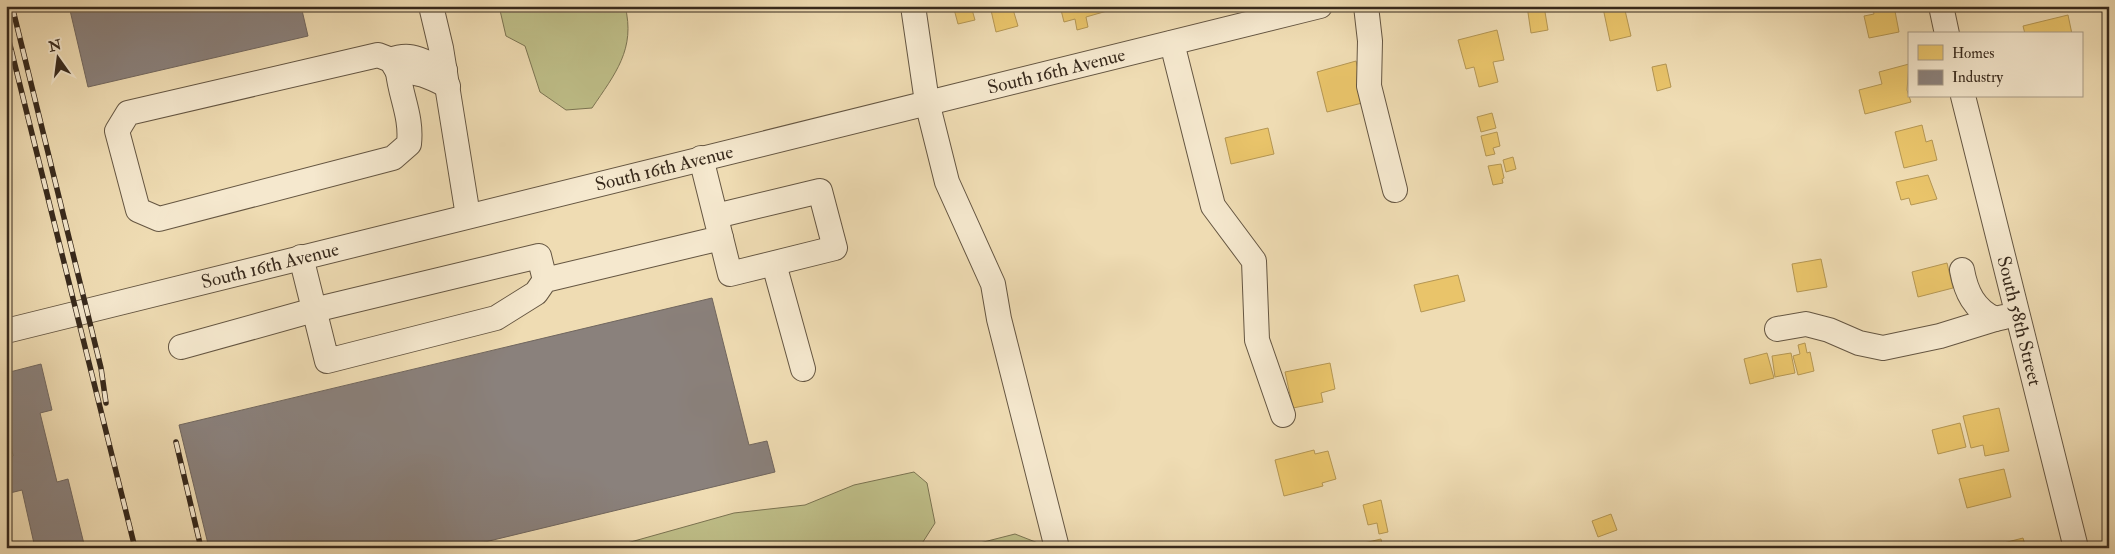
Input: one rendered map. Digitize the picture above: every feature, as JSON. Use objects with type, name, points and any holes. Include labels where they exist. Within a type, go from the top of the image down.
[{"type":"street","points":[[431,6],[446,78],[468,216]]},
{"type":"street","points":[[913,6],[927,102],[947,182],[993,284],[999,319],[1057,548]]},
{"type":"street","name":"South 16th Avenue","points":[[7,329],[1320,6]]},
{"type":"street","points":[[1366,6],[1370,41],[1369,86],[1395,190]]},
{"type":"street","points":[[1941,6],[1948,32]]},
{"type":"street","points":[[1172,43],[1213,206],[1254,261],[1257,340],[1283,416]]},
{"type":"street","points":[[378,55],[394,66],[411,125],[409,144],[393,158],[159,219],[138,210],[118,131],[128,113],[378,55]]},
{"type":"street","points":[[394,66],[402,55],[414,57],[446,78]]},
{"type":"street","name":"South 58th Street","points":[[1964,98],[2076,548]]},
{"type":"street","points":[[301,257],[327,361],[496,318],[536,293],[545,280],[718,227],[820,191],[835,248],[730,274],[718,227],[701,158]]},
{"type":"street","points":[[180,347],[314,310],[539,256],[545,280]]},
{"type":"street","points":[[774,264],[803,369]]},
{"type":"street","points":[[1962,270],[1974,304],[1984,314],[1995,319]]},
{"type":"street","points":[[1776,329],[1806,324],[1829,330],[1859,343],[1883,348],[1940,336],[2018,313]]},
{"type":"green space","points":[[499,6],[625,6],[628,35],[625,48],[615,72],[592,108],[566,110],[540,92],[525,46],[506,36]]},
{"type":"green space","points":[[914,472],[927,483],[935,523],[921,545],[884,548],[599,548],[627,543],[734,513],[805,505],[854,485]]},
{"type":"green space","points":[[1015,534],[1038,543],[1039,548],[960,548]]},
{"type":"building: Homes","points":[[971,6],[975,20],[958,24],[954,9]]},
{"type":"building: Homes","points":[[990,6],[1012,6],[1018,26],[996,32]]},
{"type":"building: Homes","points":[[1060,6],[1106,6],[1107,11],[1086,17],[1088,27],[1077,30],[1075,19],[1064,22]]},
{"type":"building: Homes","points":[[1527,6],[1544,6],[1548,30],[1531,33]]},
{"type":"building: Homes","points":[[1592,6],[1624,6],[1631,36],[1610,41],[1603,8],[1593,10]]},
{"type":"building: Homes","points":[[1872,6],[1894,6],[1899,32],[1869,38],[1864,16],[1874,14]]},
{"type":"building: Homes","points":[[2068,15],[2072,32],[2024,32],[2023,26]]},
{"type":"building: Homes","points":[[1497,30],[1504,60],[1493,62],[1498,82],[1479,87],[1474,67],[1466,69],[1458,40]]},
{"type":"building: Homes","points":[[1356,61],[1366,102],[1327,112],[1317,72]]},
{"type":"building: Homes","points":[[1666,64],[1671,87],[1657,91],[1652,67]]},
{"type":"building: Homes","points":[[1908,64],[1907,90],[1908,98],[1911,102],[1865,114],[1859,90],[1882,84],[1879,72]]},
{"type":"building: Homes","points":[[1492,113],[1496,128],[1481,132],[1477,117]]},
{"type":"building: Homes","points":[[1922,125],[1926,142],[1932,140],[1937,160],[1904,168],[1895,132]]},
{"type":"building: Homes","points":[[1268,128],[1274,154],[1231,164],[1225,138]]},
{"type":"building: Homes","points":[[1497,132],[1500,146],[1493,148],[1495,154],[1486,156],[1481,136]]},
{"type":"building: Homes","points":[[1513,157],[1516,169],[1506,172],[1503,160]]},
{"type":"building: Homes","points":[[1501,164],[1504,178],[1502,179],[1503,183],[1493,185],[1488,166]]},
{"type":"building: Homes","points":[[1928,175],[1937,199],[1911,205],[1909,198],[1901,200],[1896,182]]},
{"type":"building: Homes","points":[[1821,259],[1827,287],[1797,292],[1792,264]]},
{"type":"building: Homes","points":[[1947,263],[1953,288],[1918,297],[1912,272]]},
{"type":"building: Homes","points":[[1458,275],[1465,301],[1421,312],[1414,285]]},
{"type":"building: Homes","points":[[1805,343],[1807,353],[1810,352],[1814,371],[1798,375],[1793,356],[1800,354],[1798,345]]},
{"type":"building: Homes","points":[[1767,353],[1774,378],[1750,384],[1744,359]]},
{"type":"building: Homes","points":[[1791,353],[1795,373],[1775,377],[1772,356]]},
{"type":"building: Homes","points":[[1330,363],[1335,389],[1321,393],[1323,402],[1293,408],[1285,372]]},
{"type":"building: Homes","points":[[1999,408],[2009,451],[1985,456],[1983,445],[1971,448],[1963,416]]},
{"type":"building: Homes","points":[[1960,423],[1966,447],[1938,454],[1932,430]]},
{"type":"building: Homes","points":[[1314,450],[1315,454],[1328,451],[1336,479],[1322,483],[1323,486],[1284,496],[1275,460]]},
{"type":"building: Homes","points":[[2004,469],[2011,497],[1967,508],[1959,479]]},
{"type":"building: Homes","points":[[1381,500],[1388,532],[1379,534],[1377,523],[1368,525],[1363,505]]},
{"type":"building: Homes","points":[[1611,514],[1617,530],[1598,537],[1592,521]]},
{"type":"building: Homes","points":[[2023,538],[2026,548],[1984,548]]},
{"type":"building: Homes","points":[[1381,539],[1383,548],[1365,548],[1364,543]]},
{"type":"building: Homes","points":[[1413,542],[1414,548],[1397,548],[1397,546]]},
{"type":"building: Industry","points":[[69,6],[301,6],[308,36],[88,87]]},
{"type":"building: Industry","points":[[712,298],[749,445],[767,441],[775,472],[460,548],[209,548],[179,425]]},
{"type":"building: Industry","points":[[41,364],[52,410],[40,413],[57,482],[68,479],[85,548],[35,548],[22,490],[10,493],[6,478],[6,458],[13,456],[11,444],[6,445],[6,385],[9,384],[6,373]]},
{"type":"railway","points":[[12,6],[101,368],[106,403]]},
{"type":"railway","points":[[6,29],[135,548]]},
{"type":"railway","points":[[176,442],[201,548]]}]
